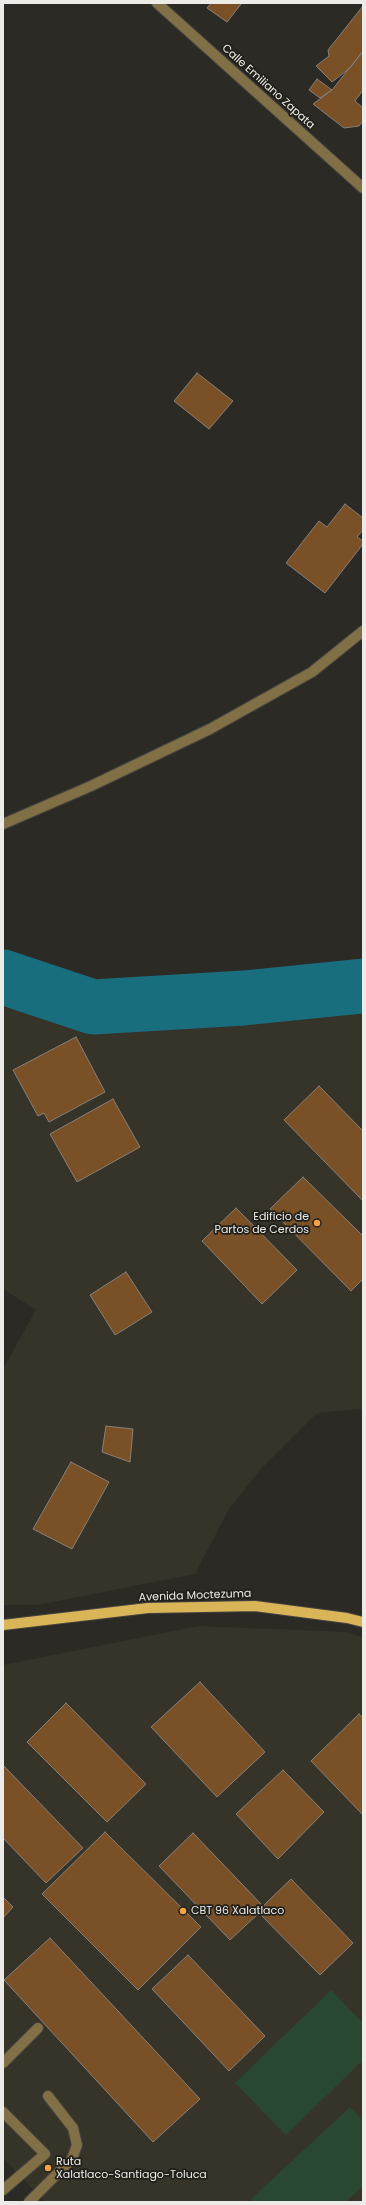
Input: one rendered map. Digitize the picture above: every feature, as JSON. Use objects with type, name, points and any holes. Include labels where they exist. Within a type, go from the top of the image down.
[{"type":"main road","name":"Avenida Moctezuma","points":[[3,1625],[148,1608],[255,1606],[347,1618],[363,1622]]},
{"type":"street","name":"Calle Emiliano Zapata","points":[[157,3],[363,188]]},
{"type":"street","points":[[3,824],[91,786],[210,729],[312,672],[363,632]]},
{"type":"street","points":[[3,2063],[38,2028]]},
{"type":"street","points":[[29,2202],[72,2159],[77,2145],[73,2128],[48,2096]]},
{"type":"street","points":[[3,2112],[45,2154],[3,2190]]},
{"type":"shaded area","points":[[363,1004],[363,1411],[358,1409],[317,1413],[261,1469],[229,1509],[195,1574],[38,1605],[3,1605],[3,1369],[36,1310],[3,1289],[3,1007],[94,1022],[233,1019]]},
{"type":"shaded area","name":"CBT 96 Xalatlaco","points":[[198,1626],[348,1632],[363,1638],[363,2202],[45,2202],[3,2158],[3,1665]]},
{"type":"green space","points":[[331,1990],[363,2023],[363,2060],[286,2135],[235,2083]]},
{"type":"green space","points":[[350,2107],[363,2121],[363,2186],[346,2202],[254,2202],[251,2199]]},
{"type":"building","points":[[211,3],[242,3],[227,22],[207,8]]},
{"type":"building","points":[[363,6],[363,51],[350,68],[332,82],[316,66],[329,56],[328,50]]},
{"type":"building","points":[[363,51],[363,90],[355,101],[363,108],[363,121],[359,126],[344,128],[313,104],[332,90]]},
{"type":"building","points":[[317,79],[332,90],[320,98],[309,90]]},
{"type":"building","points":[[197,373],[233,401],[209,429],[174,401]]},
{"type":"building","points":[[345,504],[363,518],[363,530],[357,537],[363,541],[363,544],[325,593],[286,563],[319,521],[327,527]]},
{"type":"building","points":[[76,1037],[105,1092],[49,1122],[44,1113],[38,1116],[13,1070]]},
{"type":"building","points":[[319,1086],[363,1131],[363,1201],[284,1120]]},
{"type":"building","points":[[113,1099],[140,1147],[77,1182],[50,1134]]},
{"type":"building","name":"Edificio de Partos de Cerdos","points":[[303,1177],[363,1236],[363,1279],[351,1291],[270,1209]]},
{"type":"building","points":[[236,1208],[297,1270],[262,1304],[202,1241]]},
{"type":"building","points":[[126,1272],[152,1312],[115,1335],[90,1295]]},
{"type":"building","points":[[106,1426],[133,1429],[130,1462],[102,1452]]},
{"type":"building","points":[[71,1462],[109,1482],[72,1549],[33,1529]]},
{"type":"building","points":[[200,1682],[265,1752],[217,1797],[151,1727]]},
{"type":"building","points":[[66,1703],[146,1784],[107,1822],[27,1742]]},
{"type":"building","points":[[359,1714],[363,1718],[363,1815],[311,1761]]},
{"type":"building","points":[[3,1765],[83,1848],[46,1883],[3,1838]]},
{"type":"building","points":[[283,1770],[324,1812],[278,1859],[236,1814]]},
{"type":"building","points":[[105,1832],[201,1927],[138,1990],[42,1894]]},
{"type":"building","points":[[193,1833],[263,1906],[291,1879],[353,1943],[320,1975],[259,1913],[230,1940],[159,1866]]},
{"type":"building","points":[[3,1897],[13,1907],[3,1918]]},
{"type":"building","points":[[50,1938],[200,2099],[153,2142],[4,1980]]},
{"type":"building","points":[[188,1955],[265,2036],[229,2071],[152,1989]]},
{"type":"waterway","points":[[3,977],[93,1007],[244,998],[363,986]]},
{"type":"place","name":"Edificio de Partos de Cerdos","points":[[317,1223]]},
{"type":"place","name":"CBT 96 Xalatlaco","points":[[183,1911]]},
{"type":"place","name":"Ruta Xalatlaco-Santiago-Toluca","points":[[48,2168]]}]
